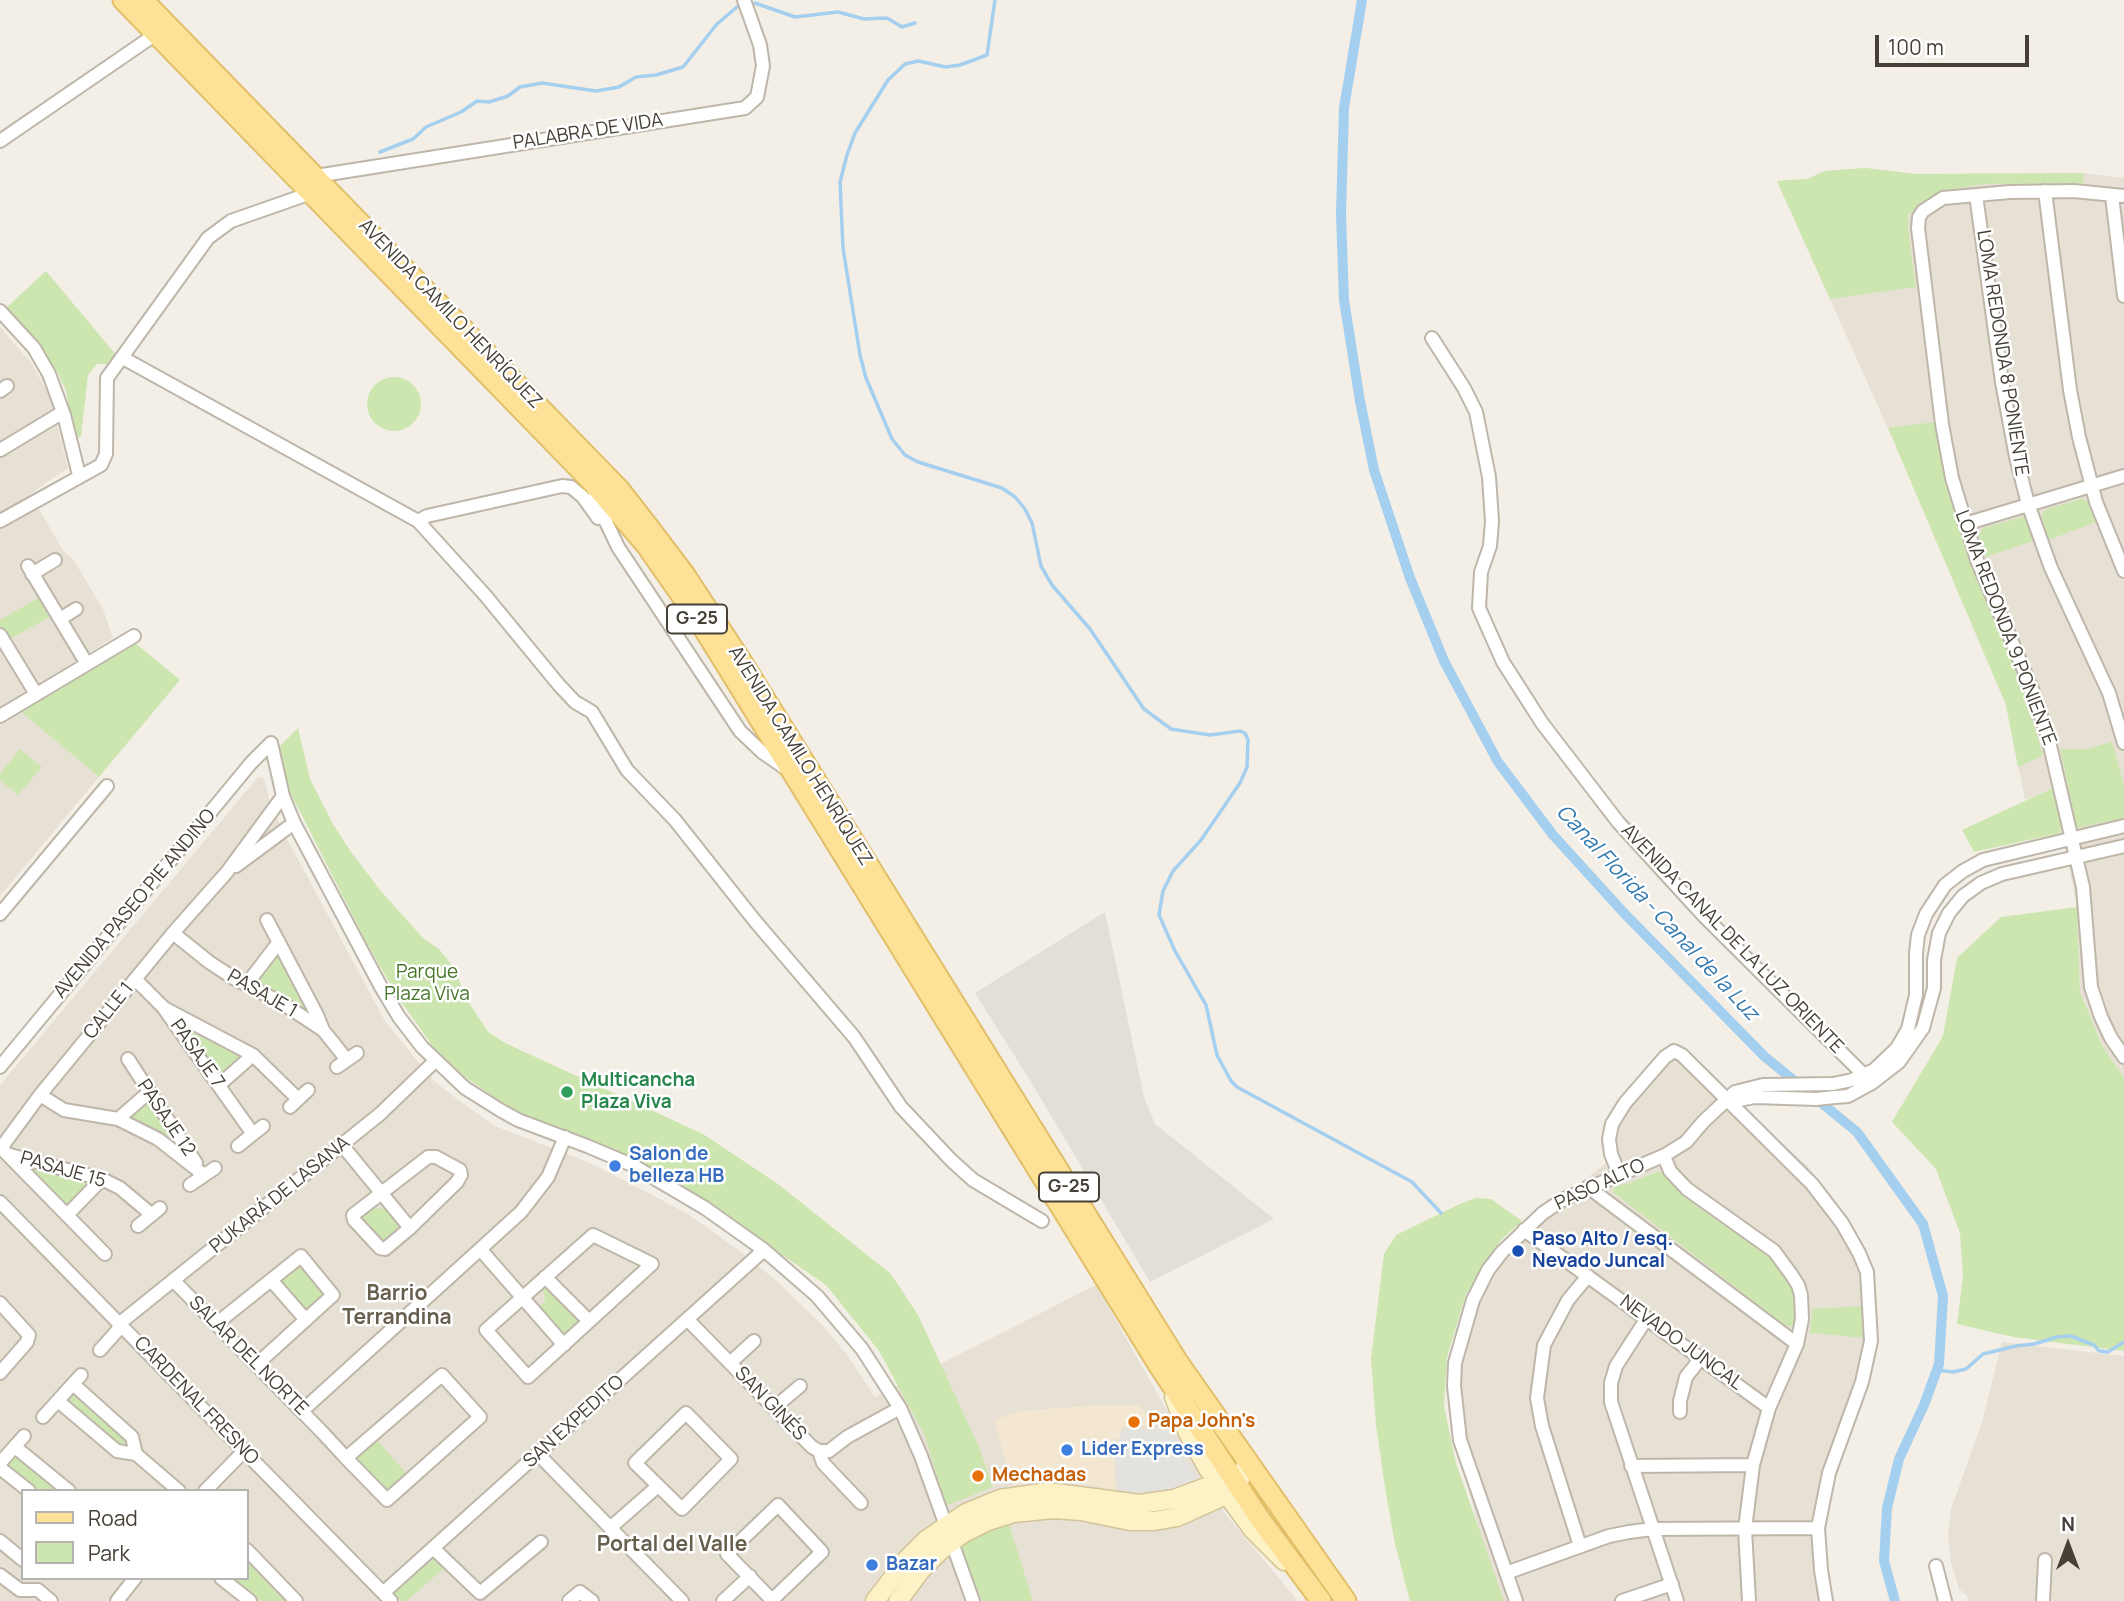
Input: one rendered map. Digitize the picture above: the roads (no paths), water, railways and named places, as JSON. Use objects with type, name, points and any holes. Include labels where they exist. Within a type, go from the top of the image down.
[{"type":"main road","name":"AVENIDA CAMILO HENRÍQUEZ","points":[[123,0],[314,185],[620,490],[685,575],[1178,1362],[1340,1594]]},
{"type":"main road","name":"AVENIDA CAMILO HENRÍQUEZ","points":[[143,0],[630,524],[680,593],[1169,1381],[1227,1487],[1321,1601]]},
{"type":"main road","points":[[875,1601],[907,1559],[926,1540],[1027,1511],[1067,1510],[1130,1521],[1154,1521],[1176,1508],[1207,1505],[1227,1487],[1248,1461]]},
{"type":"main road","points":[[1227,1487],[1254,1493],[1292,1547],[1340,1594]]},
{"type":"main road","points":[[898,1601],[948,1534]]},
{"type":"street","name":"PALABRA DE VIDA","points":[[0,521],[101,465],[106,454],[107,378],[208,238],[231,220],[314,185],[745,108],[757,97],[763,66],[760,45],[744,0]]},
{"type":"street","points":[[0,141],[156,34]]},
{"type":"street","points":[[2045,191],[2070,390],[2091,486],[2124,570]]},
{"type":"street","points":[[1976,195],[2074,191],[2118,196],[2124,296]]},
{"type":"street","name":"LOMA REDONDA 9 PONIENTE","points":[[1976,195],[1943,198],[1923,211],[1919,217],[1918,228],[1942,424],[1952,478],[1976,560],[2019,657],[2040,713],[2058,774],[2084,898],[2091,987],[2101,1017],[2124,1057]]},
{"type":"street","name":"LOMA REDONDA 8 PONIENTE","points":[[1976,195],[2002,382],[2028,504],[2051,568],[2109,693],[2124,743]]},
{"type":"street","points":[[0,311],[5,326],[42,361],[55,386],[79,475]]},
{"type":"street","name":"AVENIDA CANAL DE LA LUZ ORIENTE","points":[[1432,338],[1476,412],[1489,477],[1492,521],[1490,546],[1481,572],[1479,608],[1503,662],[1542,723],[1618,822],[1704,916],[1869,1079]]},
{"type":"street","points":[[122,358],[418,521],[485,595],[559,685],[575,702],[592,712],[627,770],[675,820],[755,921],[854,1037],[901,1107],[973,1180],[1042,1220]]},
{"type":"street","points":[[0,450],[64,412]]},
{"type":"street","points":[[1965,524],[2124,476]]},
{"type":"street","points":[[592,482],[598,505],[618,547]]},
{"type":"street","points":[[418,521],[427,516],[541,490],[571,487],[583,497],[618,547],[740,730],[762,752],[788,770]]},
{"type":"street","points":[[55,560],[30,570],[87,664]]},
{"type":"street","points":[[60,619],[76,609]]},
{"type":"street","points":[[0,635],[36,694]]},
{"type":"street","points":[[0,716],[134,636]]},
{"type":"street","name":"AVENIDA PASEO PIE ANDINO","points":[[0,1067],[251,763],[271,743],[283,796]]},
{"type":"street","points":[[0,914],[107,786]]},
{"type":"street","points":[[283,796],[381,987],[399,1017],[435,1061],[466,1088],[518,1120],[609,1155],[654,1177],[705,1208],[800,1279],[840,1321],[875,1368],[900,1408],[921,1456],[973,1601]]},
{"type":"street","name":"CALLE 1","points":[[7,1154],[3,1150],[5,1141],[40,1095],[173,933],[227,872],[283,796]]},
{"type":"street","name":"CALLE 1","points":[[227,872],[294,822]]},
{"type":"street","points":[[1725,1100],[1735,1092],[1751,1087],[1833,1084],[1869,1079],[1890,1056],[1908,1029],[1916,995],[1919,935],[1926,914],[1938,894],[1963,871],[1983,860],[2124,826]]},
{"type":"street","points":[[1725,1100],[1847,1096],[1869,1079],[1899,1062],[1923,1028],[1934,988],[1934,960],[1939,933],[1956,904],[1972,889],[1991,877],[2076,855],[2124,846]]},
{"type":"street","points":[[267,920],[323,1030]]},
{"type":"street","name":"PASAJE 1","points":[[173,933],[209,962],[282,1003],[323,1030],[347,1060]]},
{"type":"street","points":[[246,985],[279,942]]},
{"type":"street","name":"PASAJE 7","points":[[135,979],[163,1007],[219,1085],[258,1130],[238,1146]]},
{"type":"street","points":[[163,1007],[253,1055],[294,1103],[308,1090]]},
{"type":"street","points":[[1619,1174],[1611,1154],[1609,1139],[1612,1124],[1625,1102],[1665,1056],[1674,1051],[1682,1055],[1812,1184],[1842,1223],[1867,1272],[1871,1341],[1862,1382],[1829,1473],[1818,1528],[1826,1601]]},
{"type":"street","points":[[219,1085],[253,1055]]},
{"type":"street","name":"PASAJE 12","points":[[128,1059],[148,1093],[210,1172]]},
{"type":"street","name":"PUKARÁ DE LASANA","points":[[100,1350],[117,1331],[120,1323],[380,1114],[435,1061]]},
{"type":"street","points":[[118,1119],[148,1093]]},
{"type":"street","points":[[40,1095],[64,1110],[118,1119],[158,1139],[210,1172],[190,1185]]},
{"type":"street","points":[[1748,1122],[1747,1113],[1751,1105],[1768,1098]]},
{"type":"street","name":"PASO ALTO","points":[[1516,1601],[1460,1440],[1454,1373],[1463,1330],[1479,1286],[1502,1252],[1544,1213],[1588,1187],[1664,1156],[1686,1142],[1725,1100]]},
{"type":"street","points":[[302,1410],[516,1217],[536,1195],[554,1166],[565,1137]]},
{"type":"street","points":[[342,1145],[410,1228]]},
{"type":"street","points":[[7,1154],[105,1254]]},
{"type":"street","name":"PASAJE 15","points":[[7,1154],[102,1179],[120,1188],[156,1211],[138,1226]]},
{"type":"street","points":[[1664,1156],[1670,1171],[1687,1189],[1774,1251],[1798,1285],[1801,1295],[1802,1319],[1797,1344],[1769,1408],[1753,1465],[1745,1529],[1749,1601]]},
{"type":"street","points":[[428,1157],[436,1157],[460,1170],[461,1175],[457,1182],[410,1228],[385,1249],[380,1248],[352,1218],[428,1157]]},
{"type":"street","points":[[68,1214],[102,1179]]},
{"type":"street","points":[[1588,1187],[1797,1344]]},
{"type":"street","name":"CARDENAL FRESNO","points":[[0,1202],[387,1597]]},
{"type":"street","name":"NEVADO JUNCAL","points":[[1524,1230],[1769,1408]]},
{"type":"street","points":[[593,1235],[652,1264],[589,1321],[528,1377],[486,1330],[593,1235]]},
{"type":"street","points":[[480,1249],[564,1345]]},
{"type":"street","name":"SAN EXPEDITO","points":[[387,1597],[433,1548],[764,1250]]},
{"type":"street","points":[[216,1324],[301,1256],[333,1295],[256,1364]]},
{"type":"street","points":[[1580,1546],[1542,1426],[1537,1398],[1544,1345],[1568,1300],[1588,1276]]},
{"type":"street","points":[[545,1277],[589,1321]]},
{"type":"street","name":"SALAR DEL NORTE","points":[[173,1280],[302,1410],[346,1458],[387,1500],[480,1417],[442,1375],[346,1458]]},
{"type":"street","points":[[271,1280],[306,1320]]},
{"type":"street","points":[[0,1303],[29,1335],[27,1342],[0,1373]]},
{"type":"street","points":[[1647,1318],[1616,1366],[1611,1383],[1611,1402],[1677,1601]]},
{"type":"street","name":"SAN GINÉS","points":[[687,1319],[812,1447],[819,1451],[829,1451],[847,1437],[900,1408]]},
{"type":"street","points":[[730,1363],[754,1341]]},
{"type":"street","points":[[1679,1412],[1686,1377],[1701,1358]]},
{"type":"street","points":[[43,1416],[77,1379],[132,1437],[136,1454]]},
{"type":"street","points":[[774,1408],[800,1386]]},
{"type":"street","points":[[58,1401],[117,1451],[136,1454],[177,1489]]},
{"type":"street","points":[[686,1413],[732,1459],[682,1509],[658,1486],[635,1463],[686,1413]]},
{"type":"street","points":[[24,1436],[0,1466],[27,1489]]},
{"type":"street","points":[[15,1447],[67,1489]]},
{"type":"street","points":[[207,1489],[245,1450]]},
{"type":"street","points":[[819,1451],[825,1465],[861,1503]]},
{"type":"street","points":[[538,1454],[682,1601]]},
{"type":"street","points":[[1631,1466],[1753,1465]]},
{"type":"street","points":[[610,1528],[658,1486]]},
{"type":"street","points":[[778,1505],[822,1552],[772,1600],[750,1576],[727,1553],[778,1505]]},
{"type":"street","points":[[1506,1573],[1609,1536],[1652,1529],[1818,1528]]},
{"type":"street","points":[[0,1542],[21,1558]]},
{"type":"street","points":[[433,1548],[480,1593],[541,1542]]},
{"type":"street","points":[[248,1551],[296,1601]]},
{"type":"street","points":[[2043,1601],[2045,1560]]},
{"type":"street","points":[[1936,1566],[1945,1601]]},
{"type":"street","points":[[0,1575],[20,1590],[36,1584],[51,1601]]},
{"type":"street","points":[[723,1601],[750,1576]]},
{"type":"street","points":[[117,1601],[133,1580]]},
{"type":"street","points":[[224,1580],[250,1601]]},
{"type":"street","points":[[1622,1601],[1672,1584]]},
{"type":"street","points":[[569,1601],[580,1592],[592,1601]]},
{"type":"waterway","points":[[995,0],[987,55],[946,67],[918,61],[905,64],[888,80],[855,133],[847,155],[840,182],[843,248],[866,378],[892,439],[905,455],[918,462],[1002,488],[1015,497],[1032,523],[1041,566],[1052,585],[1090,629],[1144,709],[1171,729],[1210,735],[1240,731],[1245,733],[1248,740],[1247,767],[1240,783],[1201,840],[1173,871],[1163,891],[1159,915],[1175,951],[1206,1005],[1217,1055],[1231,1081],[1237,1087],[1412,1182],[1441,1213]]},
{"type":"waterway","name":"Canal Florida - Canal de la Luz","points":[[1362,0],[1344,108],[1341,214],[1344,300],[1374,470],[1410,578],[1444,661],[1498,762],[1553,835],[1624,913],[1764,1056],[1857,1132],[1923,1224],[1943,1296],[1939,1364],[1899,1459],[1887,1508],[1884,1561],[1895,1601]]},
{"type":"waterway","points":[[755,3],[795,17],[838,12],[864,19],[887,18],[902,27],[915,23]]},
{"type":"waterway","points":[[380,152],[413,139],[426,127],[461,112],[477,101],[489,102],[508,96],[520,87],[542,83],[596,91],[619,87],[636,77],[656,75],[683,67],[717,24],[737,7]]},
{"type":"waterway","points":[[1937,1370],[1953,1372],[1966,1369],[1983,1354],[2057,1337],[2071,1336],[2094,1345],[2099,1351],[2108,1352],[2124,1342]]},
{"type":"place","name":"Multicancha Plaza Viva","points":[[567,1092]]},
{"type":"place","name":"Salon de belleza HB","points":[[615,1166]]},
{"type":"place","name":"Paso Alto / esq. Nevado Juncal","points":[[1518,1251]]},
{"type":"place","name":"Papa John's","points":[[1134,1422]]},
{"type":"place","name":"Lider Express","points":[[1067,1450]]},
{"type":"place","name":"Mechadas","points":[[978,1476]]},
{"type":"place","name":"Bazar","points":[[872,1565]]},
{"type":"district","name":"Barrio Terrandina","points":[[397,1306]]},
{"type":"district","name":"Portal del Valle","points":[[672,1545]]},
{"type":"park label","name":"Parque Plaza Viva","points":[[427,984]]}]
